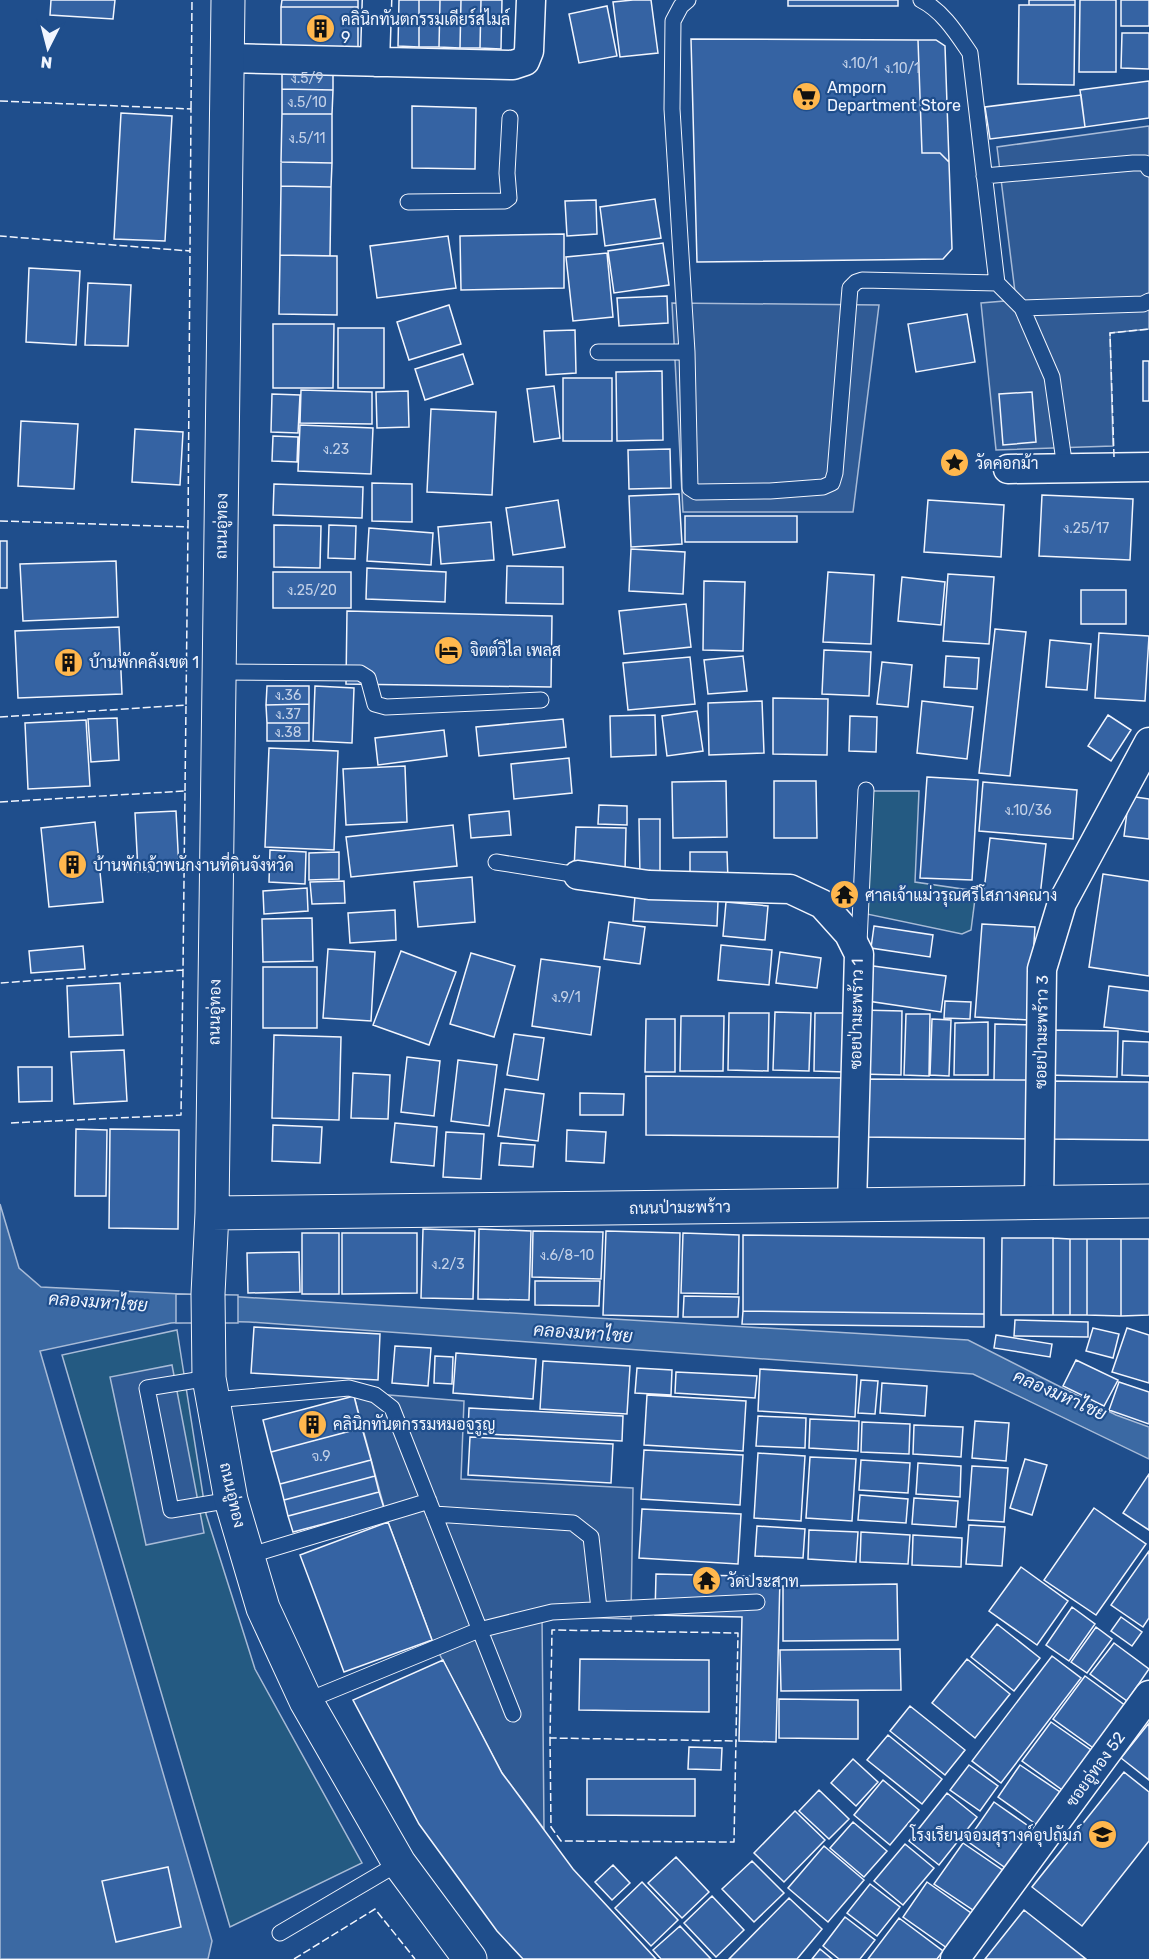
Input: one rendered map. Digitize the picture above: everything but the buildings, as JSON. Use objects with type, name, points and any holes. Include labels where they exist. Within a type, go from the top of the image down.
[{"type":"main road","name":"ถนนอู่ทอง","points":[[228,0],[212,1213],[208,1309],[211,1389],[231,1500],[263,1608],[306,1701],[399,1863],[470,1959]]},
{"type":"main road","name":"ถนนป่ามะพร้าว","points":[[212,1213],[1149,1201]]},
{"type":"street","points":[[375,62],[378,0]]},
{"type":"street","points":[[228,58],[513,65],[525,61],[529,51],[531,0]]},
{"type":"street","points":[[1008,469],[1149,467]]},
{"type":"street","name":"ซอยป่ามะพร้าว 3","points":[[1039,1203],[1042,969],[1062,903],[1149,742]]},
{"type":"street","name":"ซอยป่ามะพร้าว 1","points":[[578,874],[649,885],[790,890],[822,904],[849,934],[859,954],[852,1205]]},
{"type":"street","name":"ซอยอู่ทอง 52","points":[[955,1959],[1149,1695]]},
{"type":"lane","points":[[688,0],[681,6],[673,21],[672,98],[687,352],[690,488],[696,492],[770,491],[823,487],[832,483],[835,473],[850,288],[856,282],[862,280],[997,283]]},
{"type":"lane","points":[[921,0],[950,25],[970,53],[997,283],[1022,309],[1052,377],[1065,468]]},
{"type":"lane","points":[[408,202],[505,201],[509,198],[507,173],[510,118]]},
{"type":"lane","points":[[984,176],[1145,163],[1149,169]]},
{"type":"lane","points":[[1022,309],[1143,304],[1149,301]]},
{"type":"lane","points":[[598,352],[687,352]]},
{"type":"lane","points":[[219,672],[360,673],[368,678],[375,704],[386,707],[541,700]]},
{"type":"lane","points":[[859,954],[866,790]]},
{"type":"lane","points":[[496,862],[578,874]]},
{"type":"lane","points":[[231,1500],[171,1510],[147,1388],[349,1388],[375,1395],[392,1408],[513,1714]]},
{"type":"lane","points":[[248,1556],[432,1508],[573,1523],[591,1537],[599,1609]]},
{"type":"lane","points":[[306,1701],[479,1630],[552,1612],[757,1602]]},
{"type":"lane","points":[[280,1933],[399,1863]]},
{"type":"shaded area","points":[[1149,126],[1149,329],[1110,333],[1113,446],[996,450],[981,303],[1016,300],[997,147]]},
{"type":"shaded area","points":[[672,303],[879,305],[853,512],[683,512]]},
{"type":"shaded area","points":[[869,791],[919,791],[915,882],[976,891],[971,930],[962,934],[862,913]]},
{"type":"shaded area","points":[[177,1330],[206,1514],[255,1669],[362,1863],[230,1927],[62,1355]]},
{"type":"shaded area","points":[[172,1365],[204,1533],[146,1545],[110,1377]]},
{"type":"shaded area","points":[[376,1394],[464,1401],[461,1479],[633,1488],[631,1619],[542,1616],[544,1829],[502,1773],[432,1640],[388,1522],[354,1396]]},
{"type":"water","name":"คลองมหาไชย","points":[[0,1204],[19,1268],[41,1287],[968,1340],[1116,1415],[1149,1427],[1149,1459],[973,1374],[249,1322],[171,1323],[40,1351],[212,1941],[208,1959],[0,1959]]},
{"type":"pier","points":[[176,1294],[238,1295],[238,1323],[176,1323]]},
{"type":"fence","points":[[191,109],[192,0]]},
{"type":"fence","points":[[0,101],[191,109],[190,251],[0,236]]},
{"type":"fence","points":[[0,521],[188,527],[190,251]]},
{"type":"fence","points":[[1114,457],[1110,333],[1149,329]]},
{"type":"fence","points":[[0,717],[186,705],[188,527]]},
{"type":"fence","points":[[185,791],[186,705]]},
{"type":"fence","points":[[0,802],[185,791],[183,970],[0,983]]},
{"type":"fence","points":[[11,1123],[181,1115],[183,970]]},
{"type":"fence","points":[[550,1738],[551,1827],[561,1841],[734,1842],[738,1633],[552,1630],[550,1738],[737,1741]]},
{"type":"fence","points":[[294,1959],[375,1909],[415,1959]]},
{"type":"place","name":"คลินิกทันตกรรมเดียร์สไมล์ 9","points":[[320,28]]},
{"type":"place","name":"Amporn Department Store","points":[[806,96]]},
{"type":"place","name":"วัดคอกม้า","points":[[954,463]]},
{"type":"place","name":"จิตต์วิไล เพลส","points":[[449,650]]},
{"type":"place","name":"บ้านพักคลังเขต 1","points":[[68,662]]},
{"type":"place","name":"บ้านพักเจ้าพนักงานที่ดินจังหวัด","points":[[72,865]]},
{"type":"place","name":"ศาลเจ้าแม่วรุณศรีโสภางคณาง","points":[[844,895]]},
{"type":"place","name":"คลินิกทันตกรรมหมอจรูญ","points":[[312,1424]]},
{"type":"place","name":"วัดประสาท","points":[[706,1581]]},
{"type":"place","name":"โรงเรียนจอมสุรางค์อุปถัมภ์","points":[[1103,1835]]}]
